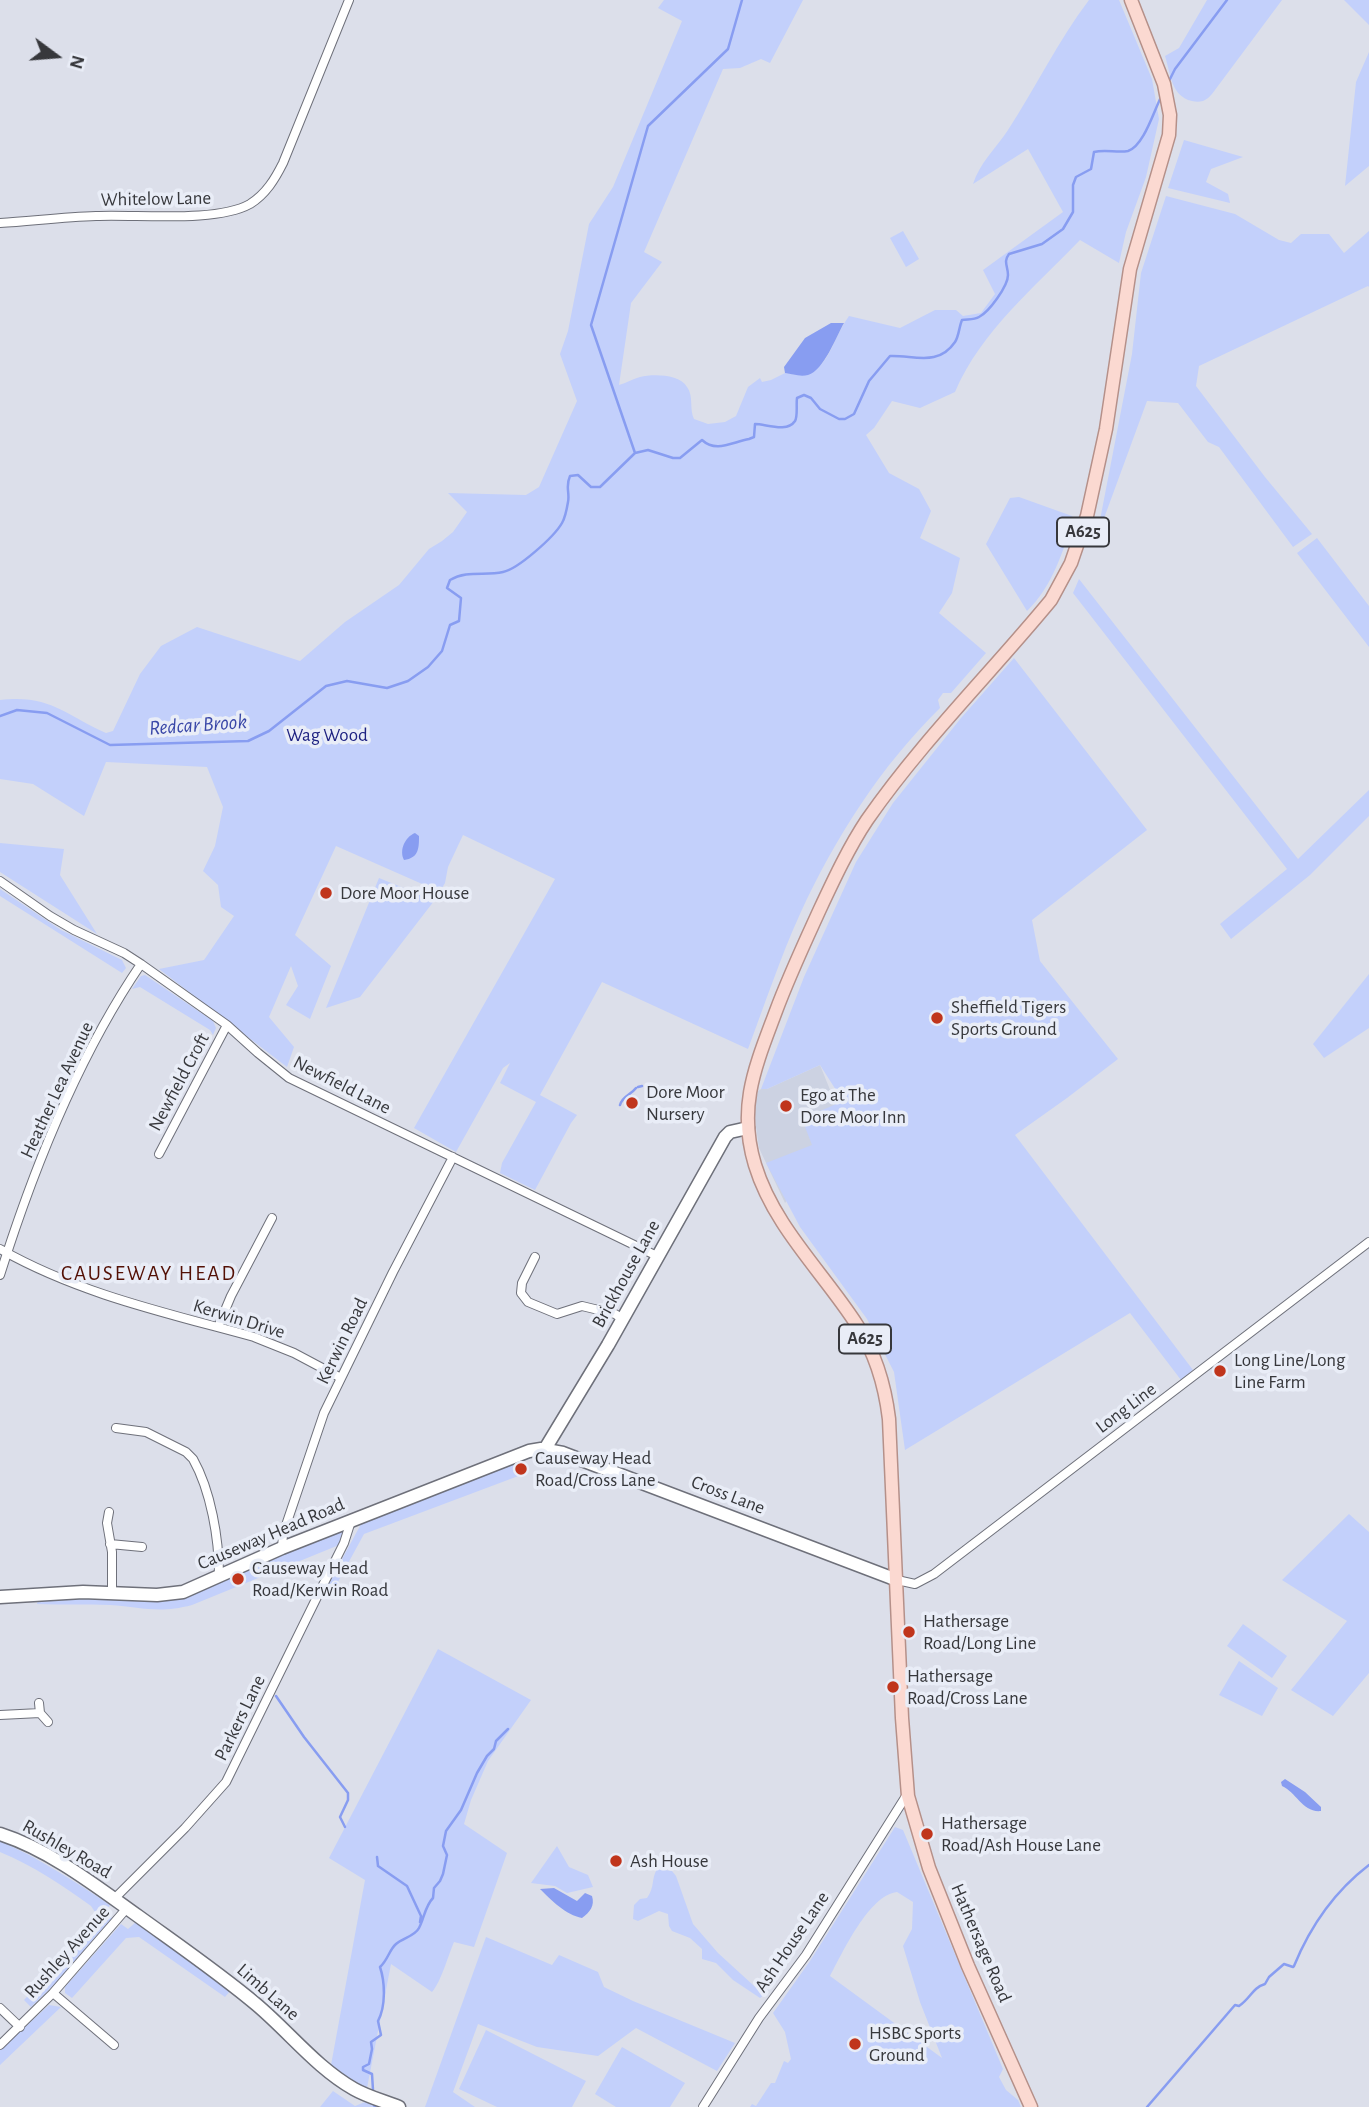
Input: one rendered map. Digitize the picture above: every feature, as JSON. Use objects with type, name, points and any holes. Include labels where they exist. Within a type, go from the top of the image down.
[{"type":"main road","name":"A625","points":[[897,1580],[889,1419],[881,1375],[858,1327],[792,1238],[770,1201],[755,1165],[748,1128],[748,1096],[753,1073],[790,977],[854,842],[880,803],[937,730],[1051,600],[1064,578],[1082,535],[1107,429],[1130,269],[1170,125],[1164,85],[1131,0]]},
{"type":"main road","name":"Hathersage Road","points":[[897,1580],[902,1707],[908,1793],[913,1816],[929,1868],[968,1966],[1031,2107]]},
{"type":"street","name":"Whitelow Lane","points":[[0,223],[96,216],[212,215],[249,204],[269,187],[283,163],[349,0]]},
{"type":"street","name":"Newfield Lane","points":[[0,881],[50,916],[141,964],[227,1025],[289,1078],[657,1256]]},
{"type":"street","name":"Heather Lea Avenue","points":[[0,1275],[3,1251],[67,1099],[108,1016],[141,964]]},
{"type":"street","name":"Newfield Croft","points":[[159,1154],[227,1025]]},
{"type":"street","name":"Brickhouse Lane","points":[[545,1449],[623,1319],[724,1137],[730,1132],[748,1128]]},
{"type":"street","name":"Kerwin Road","points":[[282,1548],[283,1534],[317,1431],[393,1272],[453,1157]]},
{"type":"street","points":[[219,1327],[230,1296],[272,1218]]},
{"type":"street","name":"Long Line","points":[[897,1580],[915,1584],[934,1574],[1369,1242]]},
{"type":"street","name":"Kerwin Drive","points":[[3,1251],[47,1273],[115,1299],[276,1345],[341,1378]]},
{"type":"street","points":[[535,1257],[521,1293],[528,1302],[557,1314],[582,1306],[615,1314],[623,1319]]},
{"type":"street","points":[[116,1427],[146,1432],[186,1452],[193,1459],[213,1519],[219,1575]]},
{"type":"street","name":"Cross Lane","points":[[545,1449],[563,1453],[897,1580]]},
{"type":"street","name":"Causeway Head Road","points":[[0,1597],[112,1593],[172,1595],[282,1548],[529,1451],[545,1449]]},
{"type":"street","points":[[109,1512],[107,1523],[112,1593]]},
{"type":"street","name":"Parkers Lane","points":[[114,1899],[185,1828],[226,1782],[319,1594],[351,1521]]},
{"type":"street","points":[[110,1544],[142,1547]]},
{"type":"street","points":[[0,1715],[40,1708],[48,1722]]},
{"type":"street","name":"Ash House Lane","points":[[703,2107],[759,2018],[806,1955],[908,1793]]},
{"type":"street","name":"Rushley Road","points":[[0,1835],[55,1861],[114,1899]]},
{"type":"street","name":"Limb Lane","points":[[114,1899],[260,2007],[317,2063],[353,2089],[399,2107]]},
{"type":"street","name":"Rushley Avenue","points":[[0,2045],[53,1993],[127,1909]]},
{"type":"street","points":[[53,1993],[114,2045]]},
{"type":"street","points":[[0,2008],[20,2026]]},
{"type":"shaded area","points":[[820,1065],[847,1132],[785,1203],[759,1148],[755,1119],[758,1091]]},
{"type":"green space","name":"Wag Wood","points":[[664,0],[803,0],[770,63],[761,59],[740,68],[723,69],[644,252],[662,262],[631,303],[619,385],[645,376],[658,375],[678,380],[689,391],[694,419],[708,424],[725,422],[736,416],[748,387],[760,378],[762,382],[785,373],[800,374],[819,367],[849,316],[900,328],[935,310],[956,310],[963,316],[981,313],[995,294],[983,270],[1063,212],[1028,149],[973,184],[1089,0],[1119,0],[1152,79],[1159,119],[1146,177],[1126,232],[1119,263],[1080,240],[994,329],[966,370],[955,392],[920,408],[892,401],[874,428],[866,435],[889,473],[919,489],[931,511],[920,538],[960,558],[952,593],[939,613],[986,653],[951,693],[943,693],[938,700],[940,708],[898,754],[844,831],[800,914],[748,1049],[602,982],[540,1095],[577,1115],[535,1190],[500,1173],[502,1163],[536,1102],[500,1083],[510,1063],[503,1068],[456,1152],[414,1128],[555,879],[463,835],[448,867],[445,883],[434,901],[360,997],[326,1008],[379,878],[426,897],[429,887],[336,846],[295,935],[331,966],[310,1019],[286,1005],[298,986],[291,966],[269,1017],[294,1047],[287,1067],[159,969],[204,960],[234,916],[221,907],[218,885],[203,871],[215,846],[223,807],[207,767],[106,762],[84,816],[33,784],[0,779],[0,700],[32,700],[45,703],[106,733],[113,731],[140,674],[161,646],[197,627],[300,661],[345,622],[399,585],[429,549],[453,532],[467,512],[448,493],[526,495],[539,487],[577,401],[560,354],[568,331],[589,224],[613,187],[682,21],[658,8]]},
{"type":"green space","points":[[1207,0],[1282,0],[1212,94],[1203,101],[1195,102],[1176,90],[1165,56],[1179,48]]},
{"type":"green space","points":[[1344,0],[1369,0],[1369,25]]},
{"type":"green space","points":[[1369,52],[1369,166],[1345,186],[1356,82]]},
{"type":"green space","points":[[1184,140],[1243,157],[1211,169],[1206,182],[1228,194],[1230,203],[1168,188]]},
{"type":"green space","points":[[1166,196],[1235,214],[1279,240],[1291,243],[1301,234],[1329,234],[1344,253],[1369,231],[1369,287],[1199,366],[1196,386],[1312,534],[1293,547],[1219,447],[1208,442],[1178,403],[1147,401],[1103,521],[1100,520],[1132,354],[1141,273]]},
{"type":"green space","points":[[903,231],[919,259],[906,267],[890,238]]},
{"type":"green space","points":[[1019,497],[1072,516],[1074,520],[1050,580],[1027,611],[986,544],[1010,498]]},
{"type":"green space","points":[[1317,538],[1369,606],[1369,647],[1297,553]]},
{"type":"green space","points":[[1079,579],[1298,859],[1369,790],[1369,816],[1310,875],[1231,939],[1220,924],[1287,869],[1073,593]]},
{"type":"green space","name":"Sheffield Tigers Sports Ground","points":[[1014,658],[1147,830],[1032,920],[1040,961],[1118,1059],[1015,1135],[1193,1370],[1181,1380],[1130,1313],[905,1450],[894,1372],[867,1319],[800,1227],[766,1163],[812,1145],[802,1119],[843,1101],[820,1065],[767,1089],[761,1089],[804,977],[856,862],[893,803],[961,718]]},
{"type":"green space","points":[[0,843],[64,849],[60,875],[97,934],[0,872]]},
{"type":"green space","points":[[0,889],[61,930],[122,960],[126,968],[122,973],[0,896]]},
{"type":"green space","points":[[1369,974],[1369,1028],[1324,1058],[1313,1044]]},
{"type":"green space","points":[[145,975],[213,1021],[216,1028],[213,1035],[210,1030],[140,987],[132,989],[141,976]]},
{"type":"green space","points":[[517,1463],[521,1475],[364,1534],[333,1591],[327,1587],[361,1524],[368,1519]]},
{"type":"green space","points":[[1349,1514],[1369,1532],[1369,1673],[1333,1716],[1291,1690],[1347,1621],[1282,1580]]},
{"type":"green space","points":[[342,1530],[344,1532],[339,1545],[180,1608],[37,1604],[38,1599],[192,1594]]},
{"type":"green space","points":[[1243,1624],[1287,1656],[1272,1678],[1227,1646]]},
{"type":"green space","points":[[438,1649],[531,1700],[488,1761],[464,1824],[507,1853],[474,1947],[454,1942],[432,1992],[391,1964],[367,2088],[356,2084],[331,2065],[365,1880],[329,1858]]},
{"type":"green space","points":[[1239,1661],[1278,1688],[1262,1716],[1219,1695]]},
{"type":"green space","name":"HSBC Sports Ground","points":[[895,1827],[903,1830],[1003,2069],[999,2077],[1021,2107],[750,2107],[752,2104],[756,2106],[771,2083],[775,2083],[784,2061],[788,2063],[791,2059],[785,2032],[773,2013],[810,1961]],"holes":[[[897,1892],[913,1902],[912,1929],[903,1946],[920,2002],[942,2058],[830,1976],[858,1926],[877,1903],[887,1895]]]},
{"type":"green space","points":[[0,1841],[42,1862],[110,1905],[105,1913],[112,1918],[59,1980],[31,2007],[24,2000],[93,1925],[95,1912],[91,1906],[47,1876],[0,1852]]},
{"type":"green space","points":[[557,1846],[569,1867],[588,1875],[593,1887],[567,1893],[555,1886],[531,1883]]},
{"type":"green space","points":[[657,1869],[672,1871],[693,1924],[718,1953],[764,1995],[760,1998],[733,1980],[716,1963],[702,1959],[702,1949],[690,1938],[672,1931],[668,1914],[659,1911],[638,1921],[633,1919],[634,1905],[640,1899],[647,1898]]},
{"type":"green space","points":[[136,1922],[230,1991],[225,1997],[139,1937],[126,1938],[72,1998],[65,1993],[65,1987],[121,1924],[128,1929]]},
{"type":"green space","points":[[486,1937],[552,1965],[559,1955],[598,1972],[604,1987],[735,2043],[717,2071],[636,2028],[598,2056],[537,2047],[478,2024],[453,2092],[475,2107],[425,2107]]},
{"type":"green space","points":[[49,2005],[61,2007],[0,2065],[0,2050]]},
{"type":"green space","points":[[486,2030],[586,2081],[572,2107],[497,2107],[459,2089]]},
{"type":"green space","points":[[622,2047],[685,2083],[670,2107],[616,2107],[595,2094]]},
{"type":"green space","points":[[333,2091],[355,2106],[365,2102],[380,2107],[320,2107]]},
{"type":"water","points":[[831,323],[844,323],[819,367],[808,375],[785,373],[784,367],[805,338]]},
{"type":"water","points":[[415,833],[419,836],[417,852],[413,857],[404,860],[404,844]]},
{"type":"water","points":[[1285,1779],[1305,1792],[1321,1807],[1321,1811],[1304,1806],[1282,1786],[1281,1782]]},
{"type":"water","points":[[554,1888],[577,1901],[585,1893],[592,1896],[591,1909],[582,1918],[570,1914],[540,1889]]},
{"type":"waterway","points":[[635,453],[591,325],[648,126],[728,49],[742,0]]},
{"type":"waterway","name":"Redcar Brook","points":[[1168,83],[1175,69],[1227,0]]},
{"type":"waterway","name":"Redcar Brook","points":[[0,716],[17,710],[47,713],[110,745],[248,741],[269,731],[326,686],[347,681],[387,688],[408,681],[428,667],[442,651],[450,625],[459,621],[461,598],[447,588],[450,580],[463,575],[510,570],[535,552],[563,521],[570,476],[578,475],[591,487],[600,487],[635,453],[648,450],[680,458],[702,440],[707,444],[719,446],[754,437],[755,424],[787,427],[796,419],[797,398],[804,395],[811,398],[820,409],[839,419],[845,419],[854,414],[869,381],[890,356],[925,358],[941,355],[948,350],[956,340],[962,320],[975,319],[983,314],[1001,292],[1007,280],[1006,262],[1009,254],[1042,244],[1063,229],[1073,212],[1073,185],[1076,177],[1091,169],[1094,152],[1128,151],[1134,148],[1144,135],[1162,95]]},
{"type":"waterway","points":[[638,1087],[642,1086]]},
{"type":"waterway","points":[[620,1105],[636,1088]]},
{"type":"waterway","points":[[276,1696],[348,1793],[348,1800],[340,1817],[345,1827]]},
{"type":"waterway","points":[[373,2090],[372,2074],[363,2070],[363,2067],[369,2064],[371,2042],[381,2035],[378,2021],[384,1994],[380,1967],[396,1944],[419,1928],[433,1898],[434,1888],[443,1874],[447,1855],[443,1846],[446,1831],[461,1810],[477,1773],[494,1749],[496,1741],[508,1729]]},
{"type":"waterway","points":[[377,1857],[378,1866],[407,1886],[421,1916],[420,1922]]},
{"type":"waterway","points":[[1147,2107],[1235,2005],[1243,2003],[1284,1964],[1294,1966],[1325,1911],[1345,1886],[1369,1865]]},
{"type":"place","name":"Dore Moor House","points":[[326,893]]},
{"type":"place","name":"Sheffield Tigers Sports Ground","points":[[937,1018]]},
{"type":"place","name":"Dore Moor Nursery","points":[[632,1103]]},
{"type":"place","name":"Ego at The Dore Moor Inn","points":[[786,1106]]},
{"type":"place","name":"Long Line/Long Line Farm","points":[[1220,1371]]},
{"type":"place","name":"Causeway Head Road/Cross Lane","points":[[521,1469]]},
{"type":"place","name":"Causeway Head Road/Kerwin Road","points":[[238,1579]]},
{"type":"place","name":"Hathersage Road/Long Line","points":[[909,1632]]},
{"type":"place","name":"Hathersage Road/Cross Lane","points":[[893,1687]]},
{"type":"place","name":"Hathersage Road/Ash House Lane","points":[[927,1834]]},
{"type":"place","name":"Ash House","points":[[616,1861]]},
{"type":"place","name":"HSBC Sports Ground","points":[[855,2044]]},
{"type":"district","name":"CAUSEWAY HEAD","points":[[149,1274]]}]
